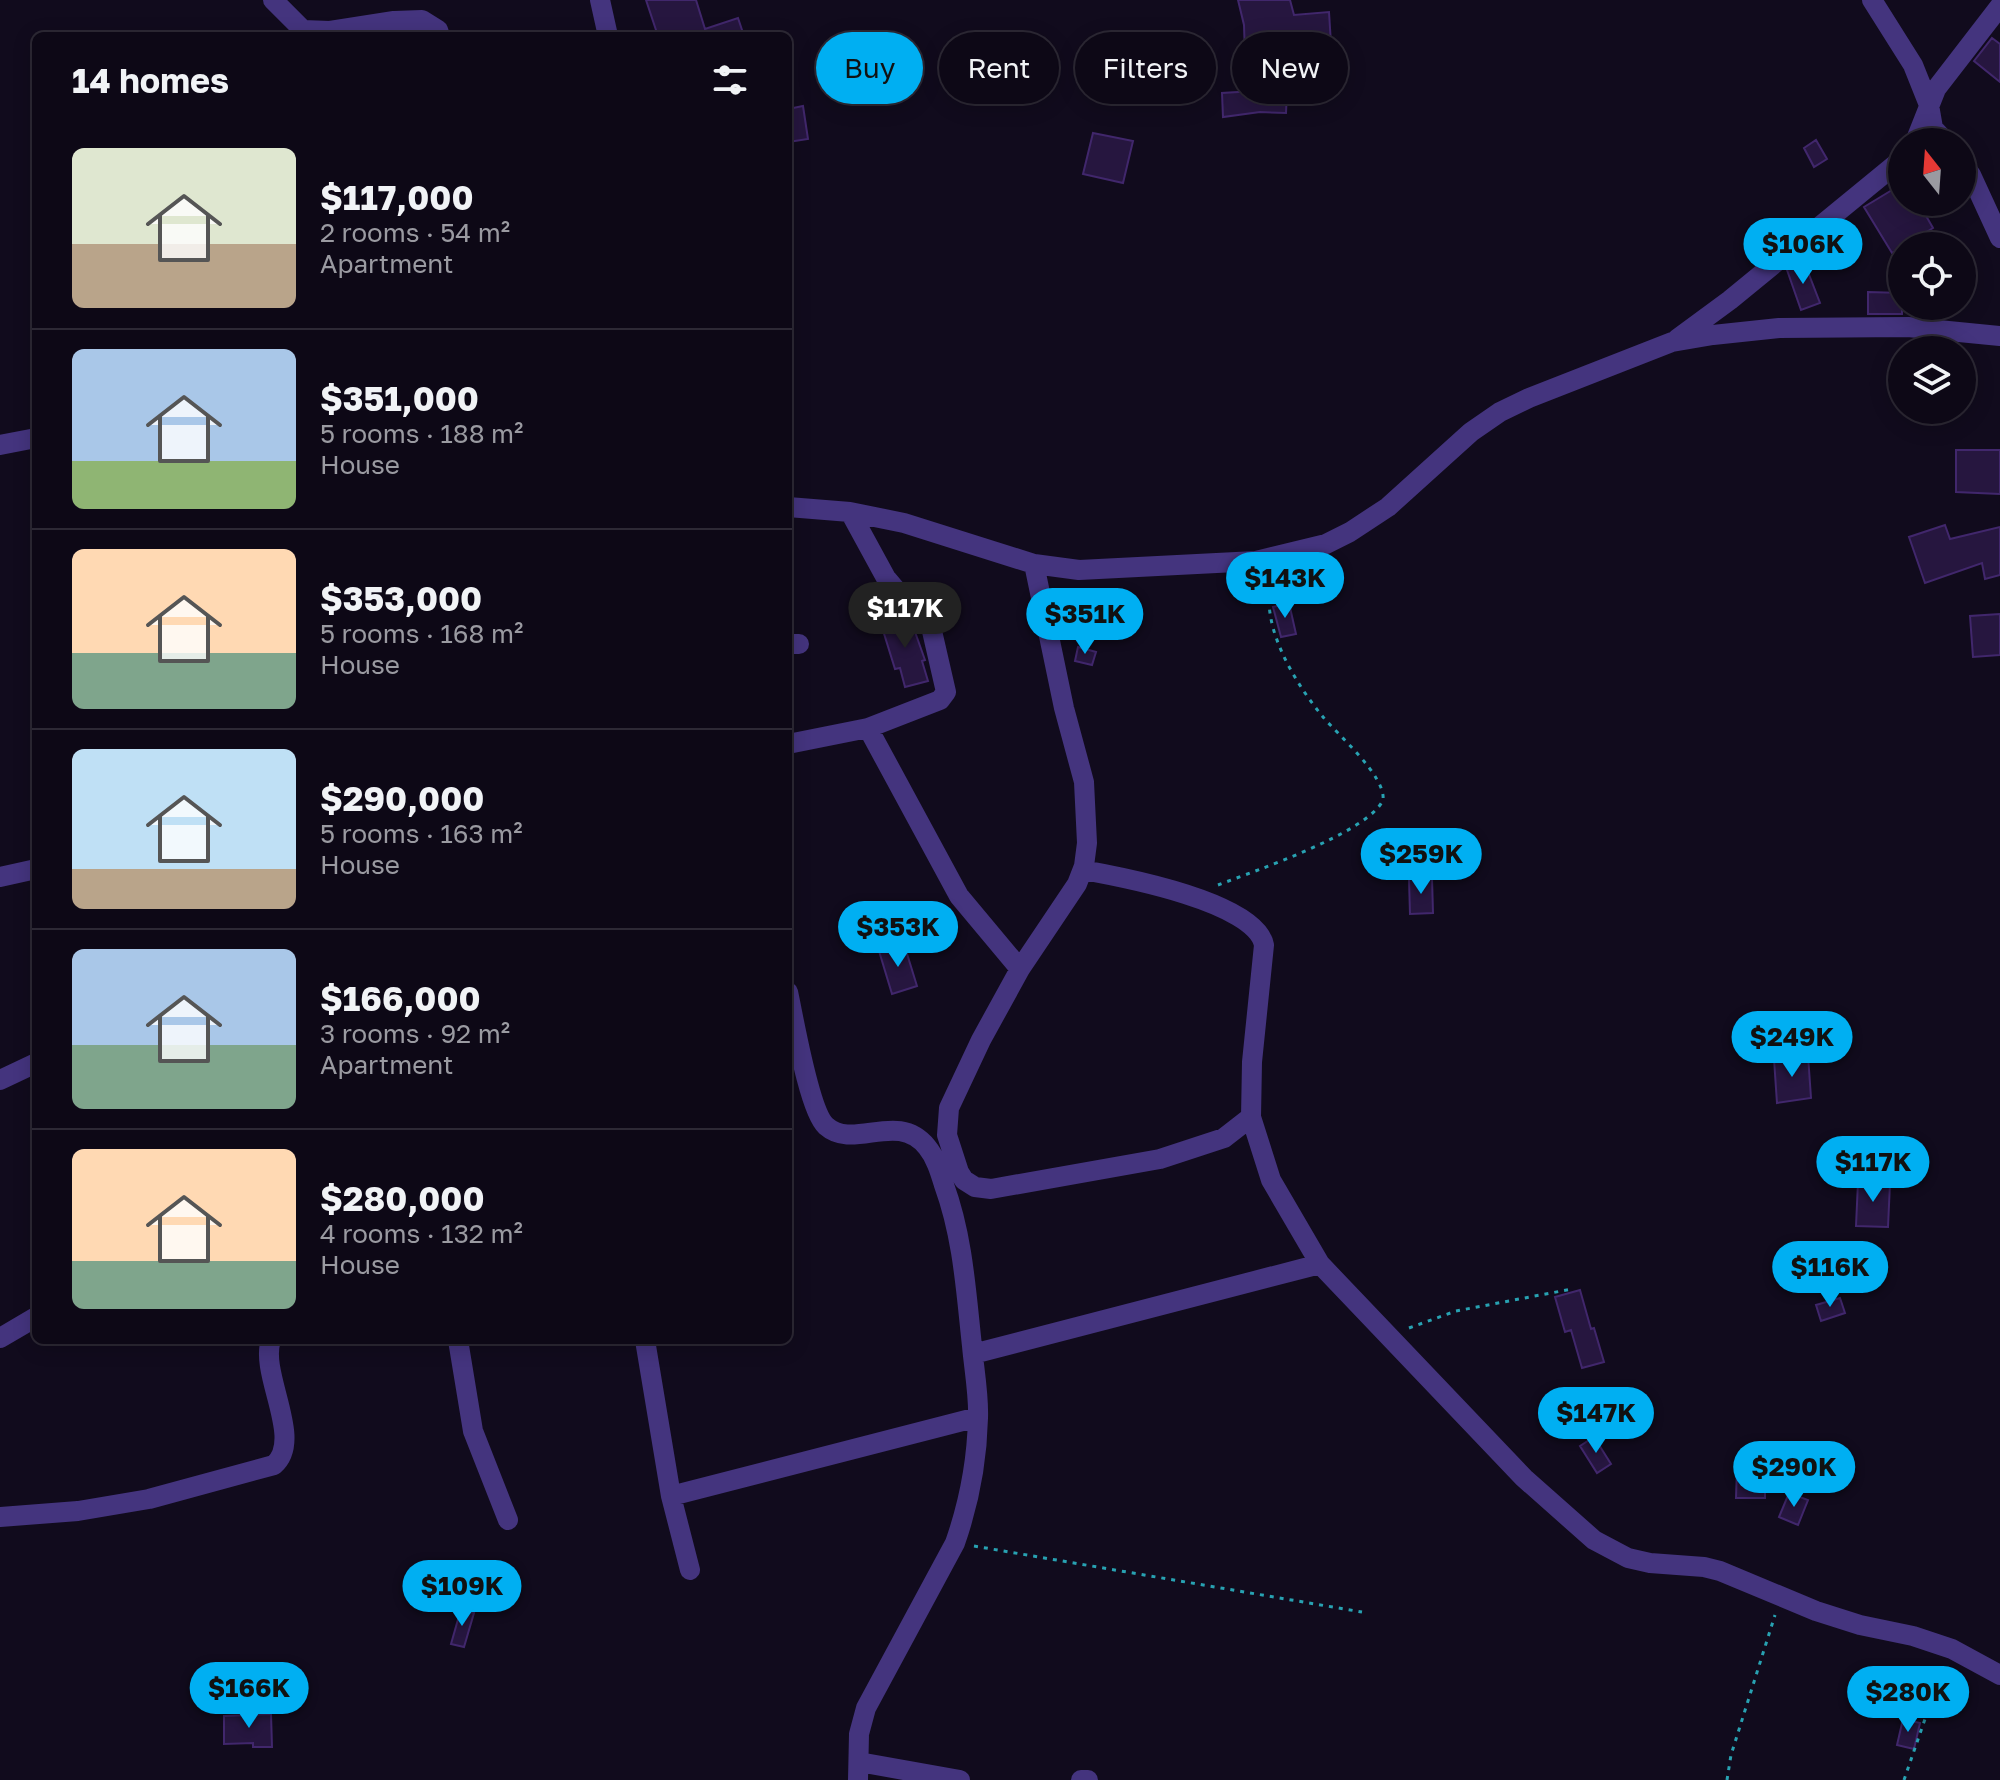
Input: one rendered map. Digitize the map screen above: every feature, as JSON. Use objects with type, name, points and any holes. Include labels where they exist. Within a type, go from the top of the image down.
[{"type":"street","points":[[273,0],[302,32]]},
{"type":"street","points":[[600,0],[607,32]]},
{"type":"street","points":[[1872,0],[1913,65],[1929,105],[1933,128]]},
{"type":"street","points":[[1920,128],[1943,80],[2000,6]]},
{"type":"street","points":[[316,32],[422,20],[439,32]]},
{"type":"street","points":[[1672,342],[1730,300],[1888,170]]},
{"type":"street","points":[[1976,186],[2000,238]]},
{"type":"street","points":[[792,507],[850,512],[904,523],[1034,564],[1079,570],[1273,558],[1326,544],[1350,532],[1388,507],[1471,432],[1500,412],[1672,342],[1779,328],[1908,327],[2000,336]]},
{"type":"street","points":[[0,445],[32,437]]},
{"type":"street","points":[[792,743],[868,728],[928,706],[943,698],[946,692],[929,618],[886,578],[850,512]]},
{"type":"street","points":[[1034,564],[1064,708],[1084,782],[1087,843],[1083,870],[1070,897],[1020,969],[981,1040],[949,1108],[947,1135],[959,1172],[964,1180],[975,1187],[991,1189],[1160,1159],[1224,1138],[1251,1117]]},
{"type":"street","points":[[868,728],[959,896],[1020,969]]},
{"type":"street","points":[[0,877],[32,870]]},
{"type":"street","points":[[1083,870],[1138,881],[1188,896],[1245,918],[1263,938],[1252,1062],[1251,1117],[1271,1180],[1320,1264],[1524,1478],[1602,1545],[1628,1558],[1704,1567],[1860,1625],[1913,1636],[1960,1652],[2000,1675]]},
{"type":"street","points":[[792,1009],[813,1100],[825,1125],[843,1134],[904,1130],[926,1145],[956,1219],[978,1417],[971,1489],[955,1543],[866,1708],[859,1734],[859,1771],[960,1780]]},
{"type":"street","points":[[0,1080],[32,1065]]},
{"type":"street","points":[[973,1354],[1320,1264]]},
{"type":"street","points":[[0,1338],[32,1319]]},
{"type":"street","points":[[0,1517],[78,1511],[149,1499],[274,1465],[281,1458],[285,1439],[268,1356],[270,1344]]},
{"type":"street","points":[[459,1344],[473,1431],[508,1520]]},
{"type":"street","points":[[646,1344],[671,1496],[690,1570]]},
{"type":"street","points":[[671,1496],[978,1417]]},
{"type":"street","points":[[1081,1780],[1088,1780]]},
{"type":"path","points":[[1188,896],[1281,861],[1357,825],[1375,813],[1383,800],[1381,787],[1374,776],[1308,696],[1275,635],[1269,611],[1273,558]]},
{"type":"path","points":[[1382,1331],[1411,1328],[1456,1311],[1572,1289]]},
{"type":"path","points":[[955,1543],[1362,1612]]},
{"type":"path","points":[[1727,1780],[1731,1755],[1781,1596]]},
{"type":"path","points":[[1904,1780],[1925,1719],[1960,1652]]},
{"type":"building","points":[[646,0],[696,0],[705,29],[738,18],[743,32],[657,32]]},
{"type":"building","points":[[1238,0],[1290,0],[1294,15],[1329,12],[1330,32],[1244,32]]},
{"type":"building","points":[[1992,38],[2000,44],[2000,82],[1974,61]]},
{"type":"building","points":[[1232,92],[1232,104],[1286,104],[1286,113],[1260,112],[1223,117],[1222,93]]},
{"type":"building","points":[[803,106],[808,139],[792,141],[792,108]]},
{"type":"building","points":[[1093,133],[1133,141],[1123,183],[1083,174]]},
{"type":"building","points":[[1816,140],[1827,159],[1814,167],[1804,148]]},
{"type":"building","points":[[1888,192],[1888,216],[1926,216],[1933,228],[1926,232],[1888,232],[1888,246],[1864,207]]},
{"type":"building","points":[[1803,259],[1820,303],[1801,310],[1787,270]]},
{"type":"building","points":[[1868,292],[1888,293],[1888,314],[1868,314]]},
{"type":"building","points":[[1956,450],[2000,450],[2000,494],[1956,492]]},
{"type":"building","points":[[1945,525],[1950,539],[2000,527],[2000,575],[1985,579],[1982,563],[1925,583],[1909,537]]},
{"type":"building","points":[[1289,603],[1296,634],[1281,637],[1273,607]]},
{"type":"building","points":[[2000,614],[2000,655],[1973,657],[1970,616]]},
{"type":"building","points":[[909,615],[925,660],[922,661],[928,681],[905,687],[900,668],[895,669],[881,624]]},
{"type":"building","points":[[1078,647],[1096,652],[1092,665],[1075,661]]},
{"type":"building","points":[[1432,878],[1433,913],[1410,914],[1409,879]]},
{"type":"building","points":[[904,944],[917,986],[892,994],[879,951]]},
{"type":"building","points":[[1808,1055],[1811,1098],[1777,1103],[1774,1059]]},
{"type":"building","points":[[1858,1182],[1890,1183],[1888,1227],[1856,1226]]},
{"type":"building","points":[[1580,1290],[1604,1362],[1582,1368],[1571,1330],[1565,1332],[1555,1297]]},
{"type":"building","points":[[1840,1298],[1845,1313],[1821,1321],[1816,1305]]},
{"type":"building","points":[[1594,1437],[1611,1464],[1597,1473],[1580,1446]]},
{"type":"building","points":[[1737,1468],[1765,1468],[1765,1498],[1736,1498]]},
{"type":"building","points":[[1789,1493],[1808,1500],[1798,1525],[1779,1517]]},
{"type":"building","points":[[461,1609],[474,1613],[464,1647],[451,1644]]},
{"type":"building","points":[[271,1714],[272,1747],[253,1747],[253,1743],[224,1744],[224,1716]]},
{"type":"building","points":[[1903,1719],[1920,1723],[1914,1749],[1897,1745]]}]
